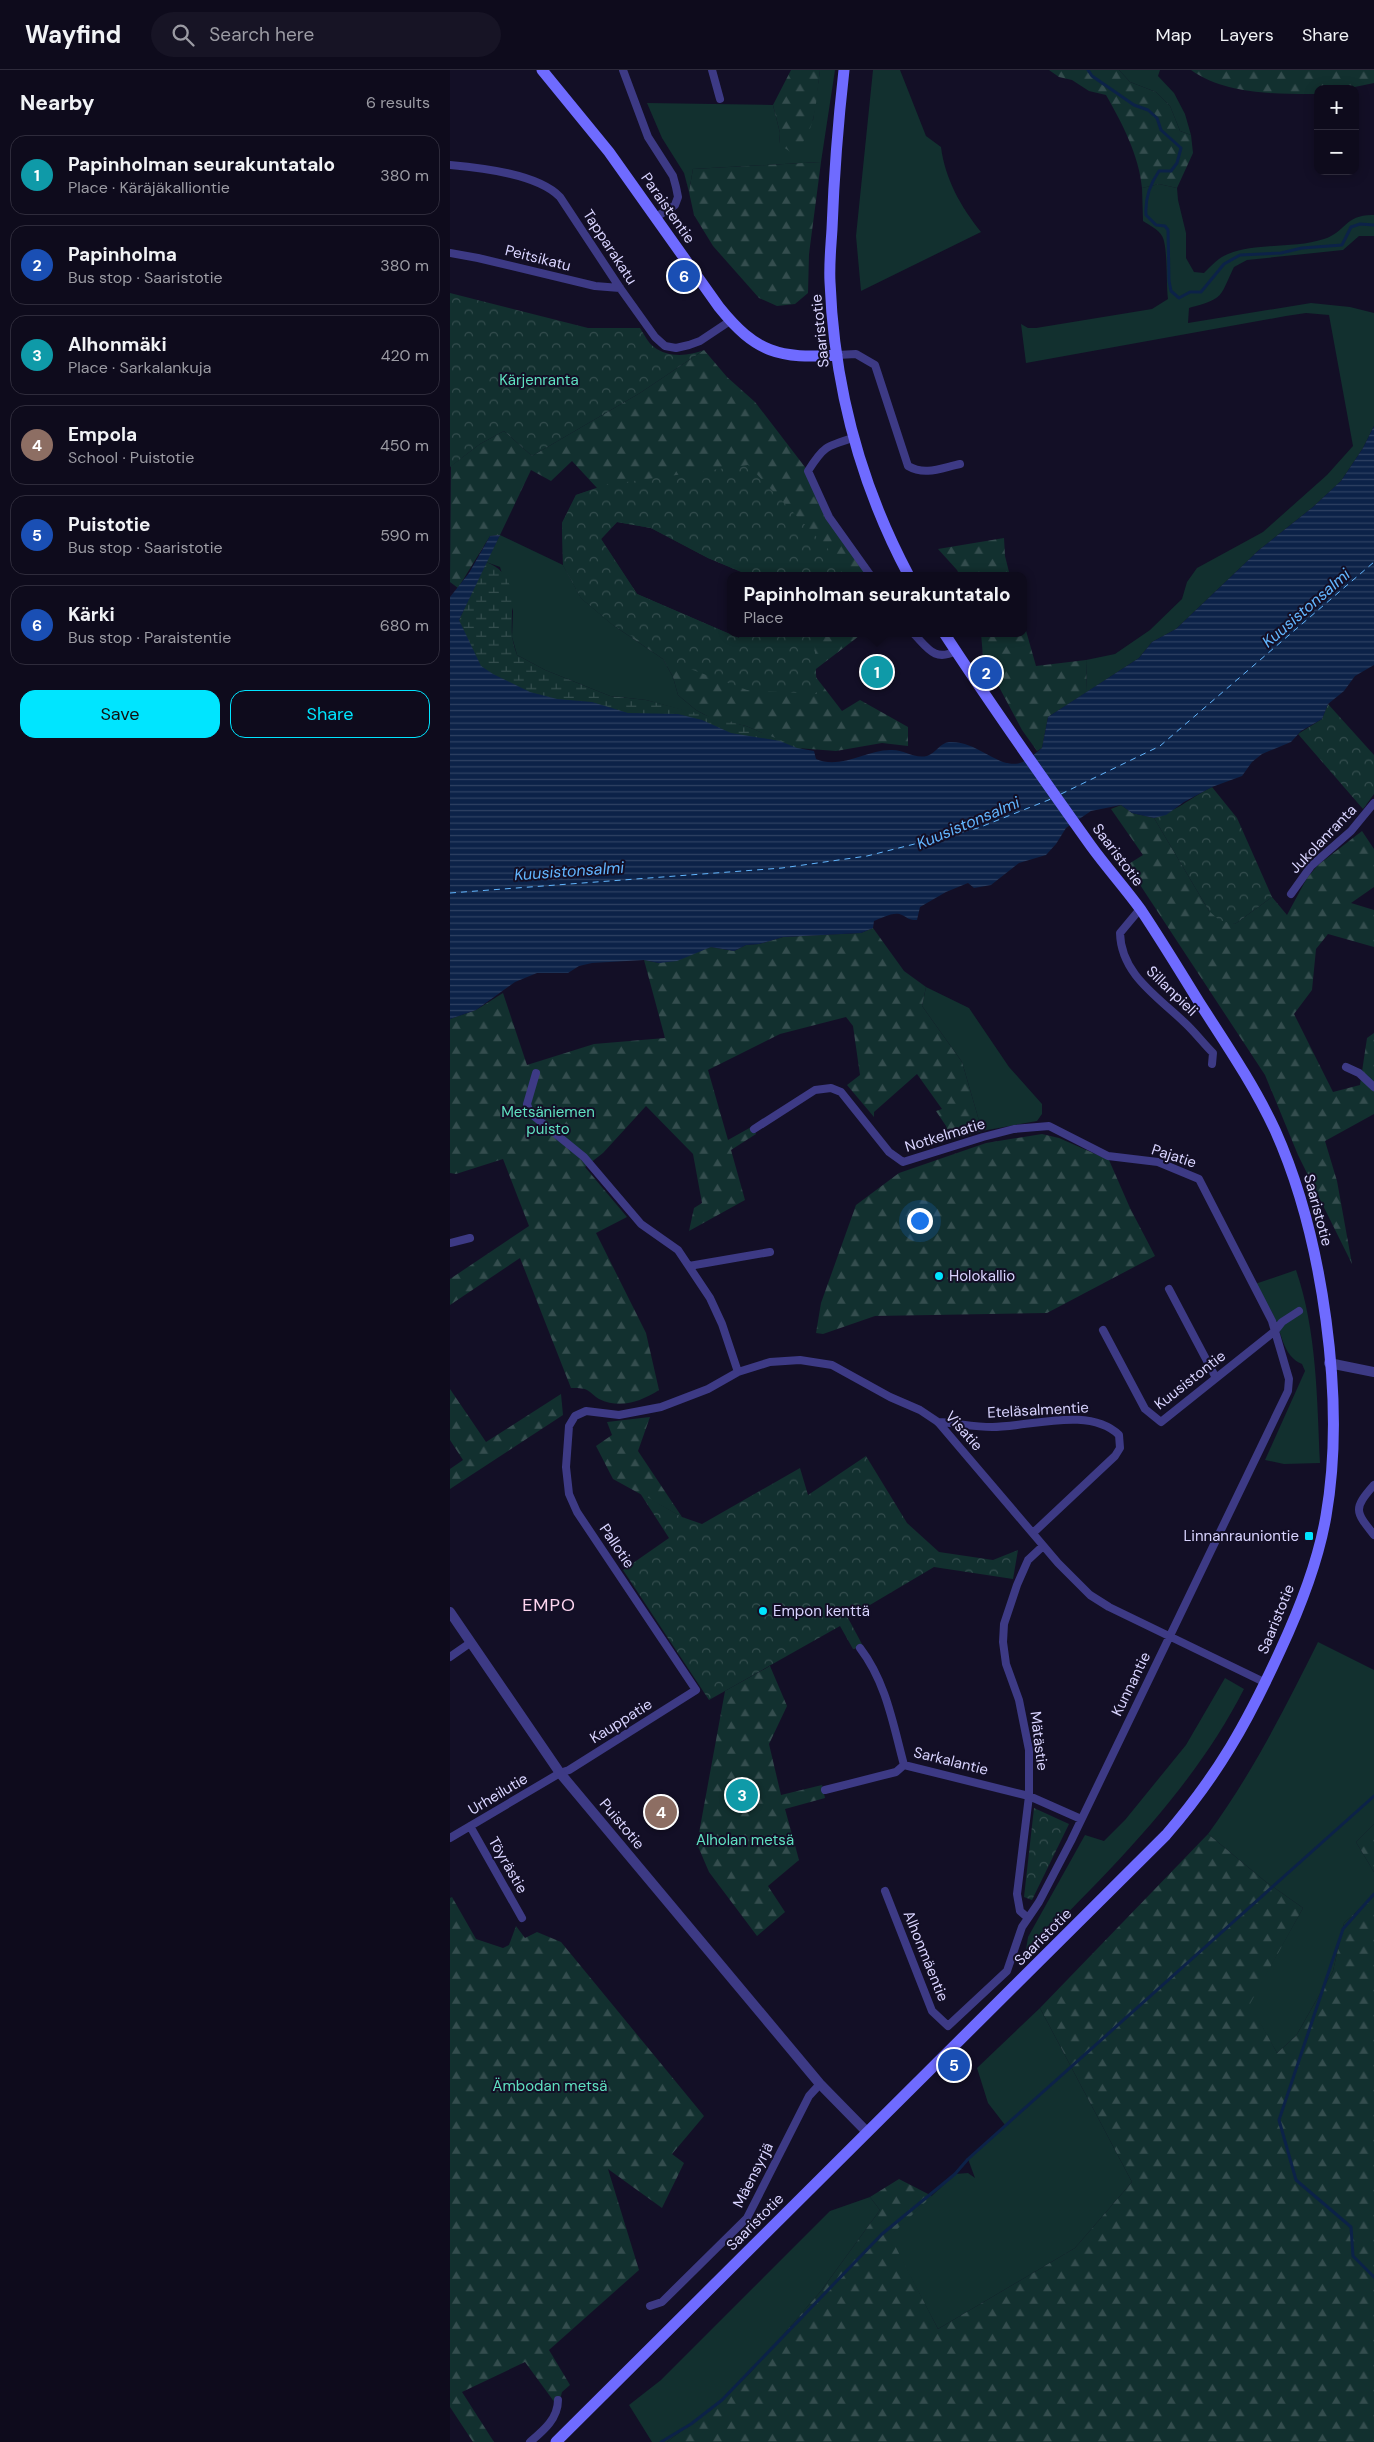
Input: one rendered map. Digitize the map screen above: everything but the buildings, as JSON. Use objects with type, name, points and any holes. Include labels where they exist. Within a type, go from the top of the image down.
[{"type":"main road","name":"Paraistentie","points":[[542,70],[609,152],[739,330],[771,351],[793,356],[837,355]]},
{"type":"main road","name":"Saaristotie","points":[[844,70],[834,163],[830,281],[837,355],[846,411],[853,438],[874,498],[907,572]]},
{"type":"main road","name":"Saaristotie","points":[[556,2442],[1166,1835],[1208,1784],[1227,1756],[1266,1683],[1295,1618],[1314,1565],[1326,1515],[1331,1457],[1329,1363],[1317,1263],[1303,1204],[1274,1129],[1232,1051],[1140,909],[1093,849],[947,637]]},
{"type":"street","points":[[623,70],[648,137],[673,176],[676,187],[678,197],[675,205],[656,217]]},
{"type":"street","points":[[712,70],[720,99]]},
{"type":"street","name":"Tapparakatu","points":[[450,164],[518,177],[542,184],[553,190],[560,197],[655,337],[665,346],[676,348],[700,341],[730,320]]},
{"type":"street","name":"Peitsikatu","points":[[450,253],[595,286],[620,288]]},
{"type":"street","points":[[837,355],[856,354],[875,365],[908,466],[917,471],[928,472],[960,464]]},
{"type":"street","points":[[853,438],[829,445],[820,453],[808,471],[829,517],[868,572]]},
{"type":"street","points":[[917,637],[938,656],[946,656],[956,652]]},
{"type":"street","name":"Jukolanranta","points":[[1291,894],[1311,866],[1351,831],[1374,803]]},
{"type":"street","name":"Sillanpieli","points":[[1140,909],[1120,933],[1120,941],[1129,966],[1139,981],[1185,1023],[1213,1053],[1212,1064]]},
{"type":"street","points":[[1346,1067],[1359,1073],[1374,1087]]},
{"type":"street","points":[[536,1073],[531,1084],[527,1104],[530,1112],[584,1157],[640,1224],[678,1250],[710,1298],[722,1324],[738,1372]]},
{"type":"street","name":"Notkelmatie","points":[[754,1129],[824,1088],[841,1092],[890,1152],[903,1162],[983,1137],[1038,1126]]},
{"type":"street","name":"Pajatie","points":[[1038,1126],[1049,1126],[1108,1156],[1158,1162],[1199,1179],[1275,1331]]},
{"type":"street","points":[[450,1243],[470,1238]]},
{"type":"street","points":[[689,1266],[770,1252]]},
{"type":"street","points":[[1169,1289],[1216,1378]]},
{"type":"street","name":"Kuusistontie","points":[[1103,1330],[1145,1408],[1161,1422],[1299,1310]]},
{"type":"street","name":"Kunnantie","points":[[948,2026],[1007,1971],[1022,1927],[1040,1902],[1288,1391],[1289,1379],[1275,1331]]},
{"type":"street","name":"Visatie","points":[[586,1411],[619,1415],[661,1407],[724,1382],[738,1372],[770,1362],[785,1360],[832,1364],[890,1397],[920,1410],[938,1422],[1044,1546],[1090,1595],[1109,1608],[1266,1683]]},
{"type":"street","points":[[1329,1363],[1374,1372]]},
{"type":"street","name":"Pallotie","points":[[586,1411],[575,1416],[572,1421],[566,1446],[570,1494],[576,1512],[696,1690]]},
{"type":"street","name":"Eteläsalmentie","points":[[938,1422],[991,1427],[1028,1422],[1097,1421],[1111,1427],[1120,1435],[1120,1448],[1114,1456],[1033,1533]]},
{"type":"street","points":[[1374,1485],[1359,1502],[1358,1508],[1359,1516],[1374,1536]]},
{"type":"street","name":"Mätästie","points":[[1028,1918],[1020,1911],[1017,1894],[1029,1796],[1029,1750],[1025,1725],[1006,1664],[1003,1642],[1004,1624],[1017,1585],[1028,1560],[1044,1546]]},
{"type":"street","name":"Puistotie","points":[[450,1612],[560,1773],[820,2084],[867,2132]]},
{"type":"street","points":[[450,1657],[470,1643]]},
{"type":"street","name":"Sarkalantie","points":[[860,1648],[873,1665],[884,1692],[904,1765],[1029,1796],[1081,1819]]},
{"type":"street","name":"Kauppatie","points":[[560,1773],[575,1767],[696,1690]]},
{"type":"street","points":[[825,1790],[896,1772],[904,1765]]},
{"type":"street","name":"Urheilutie","points":[[450,1838],[560,1773]]},
{"type":"street","name":"Töyrästie","points":[[470,1826],[522,1918]]},
{"type":"street","name":"Alhonmäentie","points":[[885,1891],[932,2011],[948,2026]]},
{"type":"street","name":"Mäensyrjä","points":[[650,2306],[662,2302],[747,2218],[809,2096],[820,2084]]},
{"type":"street","points":[[530,2442],[553,2419],[558,2400]]},
{"type":"green space","points":[[791,70],[820,70],[811,127],[800,146],[792,153],[779,144],[780,133],[773,105]]},
{"type":"green space","points":[[820,70],[835,70],[821,162],[693,169],[689,192],[684,173],[662,138],[647,103],[773,105],[780,133],[779,144],[813,120]]},
{"type":"green space","points":[[873,70],[900,70],[926,136],[941,147],[946,170],[955,192],[981,232],[861,291],[856,236]]},
{"type":"green space","points":[[1049,70],[1119,70],[1130,82],[1156,92],[1170,106],[1180,131],[1191,135],[1193,153],[1177,188],[1159,184],[1142,188],[1134,151],[1106,95],[1089,91],[1072,80],[1059,77]]},
{"type":"green space","points":[[1119,70],[1160,70],[1158,76],[1174,93],[1185,114],[1191,135],[1180,131],[1170,106],[1156,92],[1130,82]]},
{"type":"green space","points":[[1191,70],[1374,70],[1374,83],[1359,86],[1314,85],[1314,94],[1269,93],[1236,89],[1205,78]]},
{"type":"green space","points":[[821,162],[809,254],[808,293],[795,304],[777,306],[759,298],[713,246],[694,215],[689,192],[693,169]]},
{"type":"green space","points":[[1159,184],[1177,188],[1186,233],[1186,258],[1194,272],[1204,273],[1221,257],[1240,250],[1301,244],[1324,239],[1357,217],[1374,215],[1374,236],[1359,236],[1343,250],[1247,260],[1234,267],[1223,291],[1215,299],[1189,308],[1188,323],[1311,303],[1350,307],[1374,313],[1374,426],[1363,448],[1341,481],[1313,507],[1259,550],[1176,629],[1152,642],[1139,658],[1087,692],[1086,660],[1115,654],[1150,630],[1182,599],[1187,582],[1197,568],[1263,532],[1327,475],[1353,446],[1329,315],[1306,313],[1286,316],[1026,363],[1021,324],[1028,328],[1036,328],[1152,309],[1168,299],[1164,241],[1158,231],[1143,221],[1142,188]]},
{"type":"green space","name":"Kärjenranta","points":[[450,293],[588,328],[640,328],[652,345],[666,353],[685,355],[704,350],[640,393],[532,456],[504,431],[480,444],[450,467]]},
{"type":"green space","points":[[704,350],[727,377],[755,402],[808,471],[829,517],[868,572],[741,572],[708,558],[651,528],[617,522],[601,539],[637,594],[727,633],[727,637],[858,637],[812,672],[842,711],[860,700],[908,727],[908,746],[882,743],[836,751],[797,748],[746,726],[711,718],[696,710],[678,695],[673,677],[663,659],[613,625],[581,598],[563,565],[562,523],[576,495],[597,488],[572,461],[551,481],[531,470],[500,535],[490,536],[458,588],[450,582],[451,466],[480,444],[504,431],[532,456],[640,393]]},
{"type":"green space","points":[[748,465],[830,551],[836,572],[741,572],[708,558],[651,528],[617,522],[601,539],[637,594],[727,633],[727,637],[814,637],[817,694],[747,690],[682,666],[613,625],[581,598],[563,565],[562,523],[576,495],[605,485]]},
{"type":"green space","points":[[500,535],[563,565],[581,598],[613,625],[663,659],[673,677],[678,695],[696,710],[711,718],[646,700],[610,696],[545,670],[517,655],[512,637],[513,611],[500,567],[486,562]]},
{"type":"green space","points":[[1004,538],[1005,556],[1009,572],[958,572],[938,549]]},
{"type":"green space","points":[[486,562],[505,575],[509,584],[512,603],[512,636],[517,655],[545,670],[610,696],[646,700],[746,726],[802,749],[507,750],[459,620]]},
{"type":"green space","points":[[1027,634],[1036,666],[1086,660],[1087,692],[1048,717],[1042,748],[1037,751],[1022,730],[983,657],[981,637],[1027,637]]},
{"type":"green space","points":[[1328,704],[1374,755],[1374,794],[1363,809],[1298,734],[1322,719]]},
{"type":"green space","points":[[1212,787],[1237,818],[1272,897],[1235,924],[1219,920],[1209,911],[1154,818],[1175,809]]},
{"type":"green space","points":[[1121,805],[1132,813],[1154,818],[1209,911],[1235,924],[1272,897],[1287,915],[1307,878],[1318,865],[1362,831],[1374,849],[1374,887],[1351,903],[1374,910],[1374,947],[1328,934],[1316,949],[1312,990],[1294,1014],[1333,1092],[1360,1085],[1367,1038],[1374,1033],[1374,1114],[1325,1141],[1337,1181],[1352,1264],[1298,1155],[1265,1075],[1127,865],[1143,855],[1111,809]]},
{"type":"green space","name":"Metsäniemen puisto","points":[[873,928],[904,971],[926,987],[922,1006],[962,1062],[982,1131],[951,1140],[946,1126],[936,1111],[942,1109],[917,1074],[874,1112],[874,1117],[847,1085],[860,1075],[853,1026],[846,1017],[780,1034],[708,1070],[728,1140],[753,1126],[756,1134],[731,1150],[745,1200],[689,1231],[694,1208],[702,1203],[693,1154],[646,1106],[603,1153],[585,1167],[627,1217],[596,1233],[646,1333],[659,1390],[637,1401],[615,1404],[599,1399],[585,1389],[571,1388],[520,1258],[450,1305],[450,1279],[529,1226],[503,1159],[456,1174],[450,1173],[450,1019],[476,1010],[503,993],[527,1065],[594,1044],[665,1038],[644,960],[659,963],[711,947],[734,951],[746,945],[759,944],[783,937],[861,933]]},
{"type":"green space","points":[[926,987],[969,1008],[1009,1067],[1042,1104],[1042,1114],[1037,1121],[982,1131],[962,1062],[922,1006]]},
{"type":"green space","points":[[1042,1134],[1059,1138],[1109,1160],[1130,1208],[1155,1256],[1047,1313],[875,1316],[823,1334],[816,1333],[821,1303],[856,1205],[899,1173],[986,1143]]},
{"type":"green space","points":[[1296,1270],[1308,1317],[1315,1365],[1320,1463],[1284,1464],[1265,1460],[1305,1371],[1302,1364],[1296,1361],[1287,1351],[1273,1315],[1255,1284]]},
{"type":"green space","points":[[450,1389],[486,1442],[561,1394],[563,1415],[450,1489],[450,1469],[463,1460],[450,1440]]},
{"type":"green space","points":[[650,1417],[638,1451],[682,1517],[613,1479],[596,1446],[612,1435],[607,1422]]},
{"type":"green space","points":[[866,1456],[907,1523],[939,1552],[993,1560],[1018,1550],[1013,1579],[934,1567],[848,1618],[863,1646],[853,1649],[840,1626],[709,1700],[623,1570],[669,1538],[640,1493],[682,1517],[702,1524],[800,1468],[808,1495]]},
{"type":"green space","points":[[1318,1642],[1374,1670],[1374,1824],[1356,1842],[1374,1872],[1374,1896],[1344,1923],[1333,1971],[1296,2036],[1277,2053],[1249,2004],[1303,1908],[1266,1882],[1208,1834],[1253,1764]]},
{"type":"green space","name":"Alholan metsä","points":[[770,1666],[787,1706],[769,1744],[781,1795],[822,1785],[825,1798],[785,1809],[799,1860],[768,1886],[785,1912],[757,1936],[709,1872],[697,1844],[725,1691]]},
{"type":"green space","points":[[1225,1678],[1244,1689],[1223,1727],[1199,1763],[1145,1831],[1025,1956],[1028,1937],[1085,1835],[1104,1841],[1125,1820],[1186,1745]]},
{"type":"green space","points":[[1034,1808],[1069,1824],[1032,1900],[1024,1897]]},
{"type":"green space","points":[[1374,1824],[1374,1872],[1356,1842]]},
{"type":"green space","points":[[1208,1834],[1266,1882],[1303,1908],[1250,2004],[1277,2053],[1296,2036],[1333,1971],[1344,1923],[1374,1896],[1374,2442],[667,2442],[722,2400],[751,2372],[821,2291],[880,2210],[870,2197],[899,2179],[932,2196],[890,2236],[938,2329],[1075,2248],[1132,2182],[1040,2008]]},
{"type":"green space","name":"Ämbodan metsä","points":[[452,1897],[476,1939],[503,1948],[509,1945],[516,1926],[525,1938],[537,1932],[561,1942],[704,2116],[672,2154],[684,2163],[662,2208],[608,2169],[639,2270],[549,2350],[570,2385],[562,2392],[558,2407],[525,2362],[462,2392],[494,2442],[473,2442],[450,2407],[450,1898]]},
{"type":"green space","points":[[1040,2008],[1132,2182],[1075,2248],[938,2329],[889,2236],[955,2174],[968,2173],[975,2178],[968,2159],[1005,2125],[988,2103],[977,2068]]},
{"type":"green space","points":[[870,2197],[880,2210],[821,2291],[751,2372],[722,2400],[667,2442],[652,2442],[629,2405],[661,2380],[830,2211]]},
{"type":"water","name":"Kuusistonsalmi","points":[[1374,426],[1374,665],[1355,676],[1344,691],[1328,704],[1322,719],[1301,731],[1291,742],[1262,754],[1252,762],[1242,776],[1212,787],[1184,802],[1166,815],[1154,818],[1132,813],[1121,805],[1091,811],[1066,828],[1046,855],[1019,863],[991,885],[974,888],[968,883],[946,892],[920,907],[917,920],[895,914],[874,921],[873,928],[861,933],[783,937],[759,944],[746,945],[734,951],[711,947],[677,961],[659,963],[644,960],[592,963],[579,966],[568,973],[537,973],[515,982],[476,1010],[450,1019],[450,597],[469,573],[490,536],[500,535],[459,620],[481,666],[530,692],[557,699],[592,702],[628,713],[678,714],[702,720],[731,733],[780,741],[797,748],[814,751],[816,759],[825,762],[844,761],[890,750],[922,757],[933,753],[943,744],[949,742],[969,745],[1012,764],[1029,759],[1042,748],[1048,717],[1139,658],[1152,642],[1176,629],[1259,550],[1313,507],[1341,481],[1363,448]]},
{"type":"waterway","points":[[1088,70],[1092,76],[1134,105],[1148,110],[1157,118],[1161,130],[1181,148],[1177,163],[1171,171],[1159,171],[1149,192],[1146,204],[1146,215],[1156,225],[1165,226],[1168,230],[1169,281],[1171,291],[1179,298],[1190,292],[1201,292],[1224,264],[1240,255],[1281,253],[1302,248],[1342,245],[1351,227],[1360,224],[1374,225]]},
{"type":"waterway","points":[[661,2442],[691,2424],[722,2400],[882,2234],[955,2174],[968,2159],[1374,1796]]},
{"type":"waterway","points":[[1374,1894],[1343,1929],[1279,2120],[1296,2180],[1351,2227],[1353,2256],[1374,2277]]},
{"type":"ferry route","points":[[1061,794],[1160,746],[1374,562]]},
{"type":"ferry route","points":[[450,893],[782,868],[867,856],[978,828],[1051,799]]},
{"type":"place","name":"Kärki","points":[[684,276]]},
{"type":"place","name":"Papinholman seurakuntatalo","points":[[877,672]]},
{"type":"place","name":"Papinholma","points":[[986,673]]},
{"type":"place","name":"Holokallio","points":[[939,1276]]},
{"type":"place","name":"Linnanrauniontie","points":[[1309,1536]]},
{"type":"place","name":"Empon kenttä","points":[[763,1611]]},
{"type":"place","name":"Alhonmäki","points":[[742,1795]]},
{"type":"place","name":"Empola","points":[[661,1812]]},
{"type":"place","name":"Puistotie","points":[[954,2065]]},
{"type":"district","name":"EMPO","points":[[549,1605]]}]
